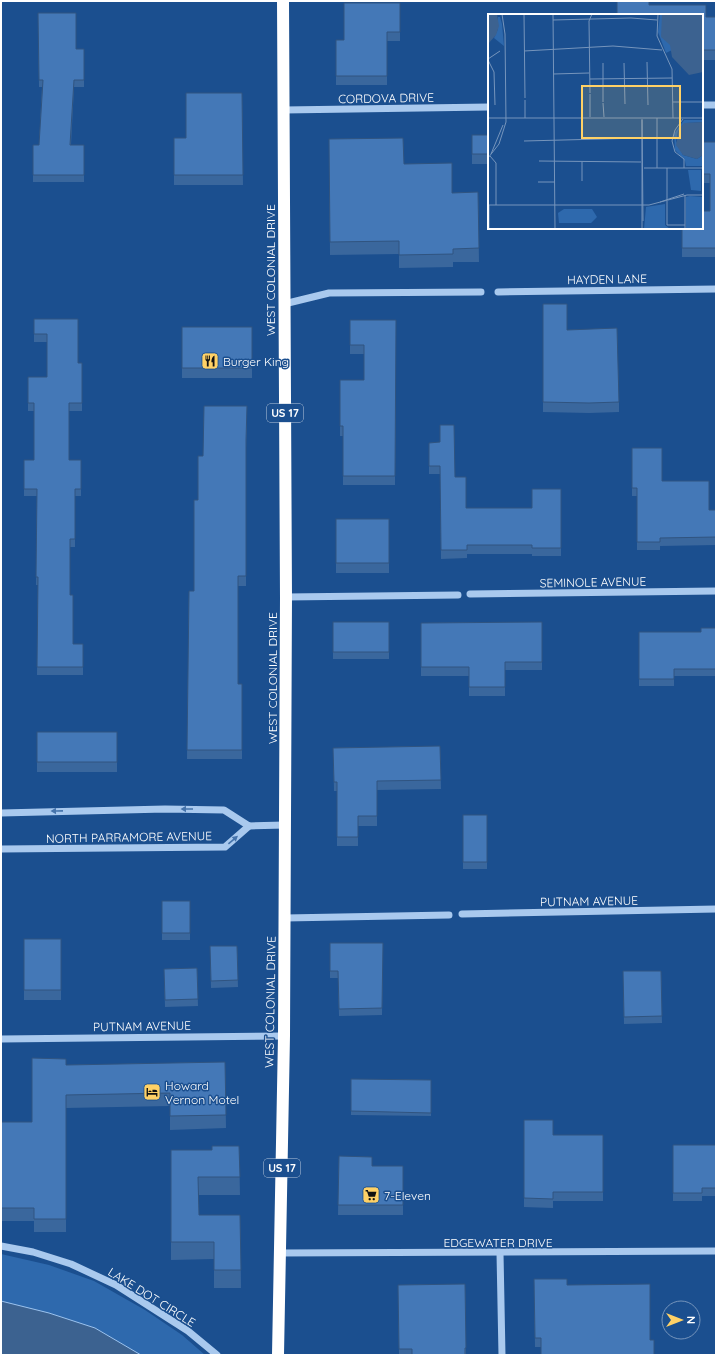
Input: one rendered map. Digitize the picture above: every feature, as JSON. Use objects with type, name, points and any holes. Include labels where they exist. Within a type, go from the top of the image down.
[{"type":"highway","name":"WEST COLONIAL DRIVE","points":[[278,1355],[285,918],[286,597],[283,1]]},
{"type":"street","points":[[703,105],[716,104]]},
{"type":"street","name":"CORDOVA DRIVE","points":[[284,110],[488,107]]},
{"type":"street","name":"HAYDEN LANE","points":[[498,292],[716,289]]},
{"type":"street","points":[[284,304],[328,293],[481,292]]},
{"type":"street","name":"SEMINOLE AVENUE","points":[[470,594],[716,592]]},
{"type":"street","points":[[286,597],[458,595]]},
{"type":"street","points":[[1,813],[165,809],[224,810],[249,826],[285,825]]},
{"type":"street","name":"NORTH PARRAMORE AVENUE","points":[[1,849],[225,847],[249,826]]},
{"type":"street","name":"PUTNAM AVENUE","points":[[462,914],[716,909]]},
{"type":"street","points":[[285,918],[449,915]]},
{"type":"street","name":"PUTNAM AVENUE","points":[[1,1039],[284,1036]]},
{"type":"street","name":"LAKE DOT CIRCLE","points":[[1,1246],[33,1252],[71,1264],[116,1285],[188,1331],[217,1355]]},
{"type":"street","name":"EDGEWATER DRIVE","points":[[280,1253],[716,1251]]},
{"type":"street","points":[[500,1253],[502,1355]]},
{"type":"shaded area","points":[[1,1254],[49,1265],[94,1281],[145,1310],[182,1335],[205,1355],[141,1355],[95,1328],[49,1313],[1,1301]]},
{"type":"shaded area","points":[[1,1301],[49,1313],[95,1328],[141,1355],[1,1355]]},
{"type":"building","points":[[617,1],[649,1],[649,5],[706,5],[706,17],[716,17],[716,50],[703,50],[703,14],[617,14]]},
{"type":"building","points":[[344,3],[400,3],[400,32],[387,32],[387,76],[336,76],[336,40],[344,40]]},
{"type":"building","points":[[38,13],[76,13],[76,49],[84,49],[84,80],[74,80],[70,145],[84,145],[84,175],[33,175],[33,145],[39,145],[43,80],[39,80]]},
{"type":"building","points":[[186,93],[242,93],[243,175],[174,175],[174,138],[186,138]]},
{"type":"building","points":[[472,135],[488,135],[488,154],[472,154]]},
{"type":"building","points":[[403,138],[404,164],[452,163],[452,193],[478,192],[479,248],[453,249],[453,254],[399,255],[399,241],[330,242],[329,139]]},
{"type":"building","points":[[703,142],[716,142],[716,248],[682,248],[682,229],[703,229],[703,211],[710,211],[710,174],[703,174]]},
{"type":"building","points":[[543,304],[567,304],[567,330],[617,328],[619,402],[543,402]]},
{"type":"building","points":[[34,319],[78,319],[78,363],[82,363],[82,403],[69,403],[69,460],[81,460],[81,489],[75,489],[75,539],[70,539],[70,595],[73,595],[73,644],[83,644],[83,667],[37,667],[37,489],[24,489],[24,460],[34,460],[34,403],[28,403],[28,377],[47,377],[47,334],[34,334]]},
{"type":"building","points":[[350,320],[396,320],[395,476],[343,476],[343,426],[340,426],[340,380],[364,380],[364,345],[350,345]]},
{"type":"building","points":[[182,327],[252,327],[252,368],[182,368]]},
{"type":"building","points":[[204,406],[247,406],[246,576],[238,576],[238,684],[242,684],[242,750],[187,750],[189,591],[194,591],[194,500],[198,500],[198,456],[203,456]]},
{"type":"building","points":[[440,425],[454,425],[455,477],[466,477],[466,508],[532,508],[532,489],[561,489],[561,548],[532,548],[532,545],[467,545],[467,550],[441,550],[440,466],[429,466],[429,443],[440,442]]},
{"type":"building","points":[[632,448],[662,448],[662,481],[709,481],[709,510],[716,510],[716,537],[660,538],[660,542],[637,542],[637,488],[632,488]]},
{"type":"building","points":[[336,519],[389,519],[389,563],[336,563]]},
{"type":"building","points":[[333,622],[389,622],[389,652],[333,652]]},
{"type":"building","points":[[542,622],[542,662],[505,662],[505,687],[469,687],[469,667],[421,667],[421,623]]},
{"type":"building","points":[[701,628],[716,628],[716,669],[674,669],[674,679],[639,679],[639,632],[701,632]]},
{"type":"building","points":[[37,732],[117,732],[117,762],[37,762]]},
{"type":"building","points":[[440,746],[441,780],[377,781],[377,816],[358,816],[358,837],[337,837],[337,782],[334,782],[333,748]]},
{"type":"building","points":[[463,815],[487,815],[487,862],[463,862]]},
{"type":"building","points":[[162,901],[190,901],[190,933],[162,933]]},
{"type":"building","points":[[24,939],[61,939],[61,990],[24,990]]},
{"type":"building","points":[[330,943],[383,943],[382,1008],[339,1009],[338,971],[330,971]]},
{"type":"building","points":[[210,946],[237,946],[238,980],[211,981]]},
{"type":"building","points":[[197,968],[198,999],[165,1000],[164,969]]},
{"type":"building","points":[[623,971],[661,971],[662,1016],[624,1017]]},
{"type":"building","points":[[32,1058],[66,1059],[66,1065],[225,1062],[226,1115],[170,1116],[170,1093],[66,1095],[66,1219],[34,1219],[34,1208],[1,1208],[1,1122],[32,1122]]},
{"type":"building","points":[[351,1079],[431,1080],[431,1113],[351,1111]]},
{"type":"building","points":[[524,1120],[553,1120],[553,1135],[603,1135],[603,1192],[553,1192],[553,1199],[524,1198]]},
{"type":"building","points":[[673,1145],[716,1145],[716,1188],[702,1188],[702,1193],[673,1193]]},
{"type":"building","points":[[212,1146],[239,1146],[240,1177],[198,1177],[199,1215],[240,1215],[241,1270],[214,1270],[214,1242],[171,1242],[171,1150],[212,1150]]},
{"type":"building","name":"7-Eleven","points":[[339,1156],[372,1157],[372,1166],[403,1166],[403,1205],[338,1205]]},
{"type":"building","points":[[534,1279],[567,1279],[567,1285],[650,1284],[650,1340],[654,1340],[654,1355],[541,1355],[541,1338],[535,1338]]},
{"type":"building","points":[[465,1284],[465,1355],[412,1355],[412,1349],[399,1349],[398,1285]]},
{"type":"place","name":"Burger King","points":[[210,361]]},
{"type":"place","name":"Howard Vernon Motel","points":[[152,1092]]},
{"type":"place","name":"7-Eleven","points":[[371,1195]]}]
